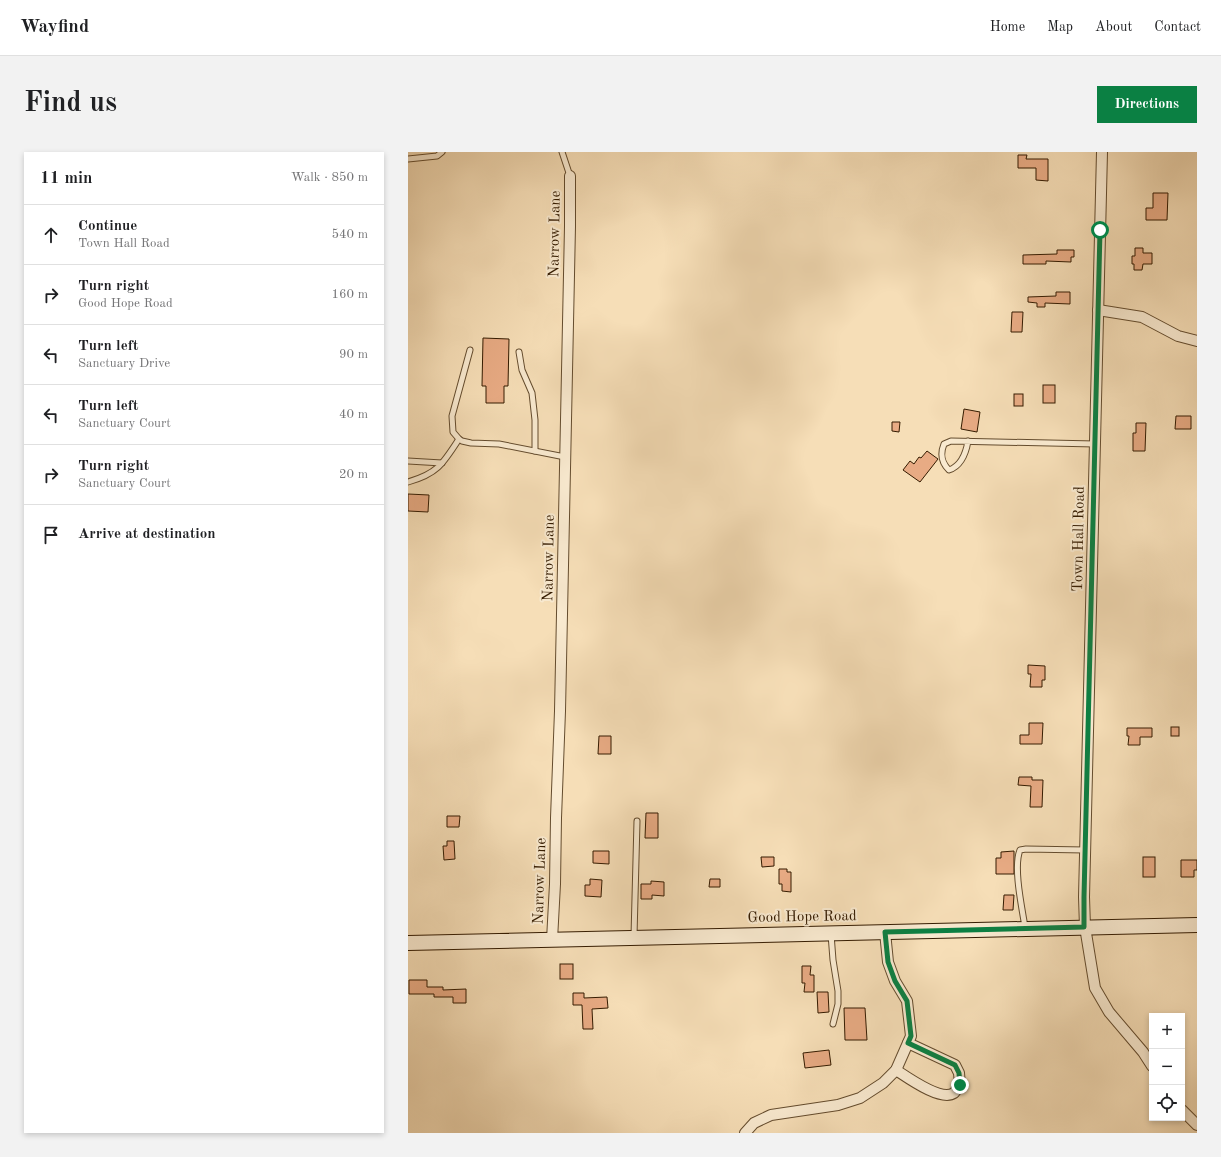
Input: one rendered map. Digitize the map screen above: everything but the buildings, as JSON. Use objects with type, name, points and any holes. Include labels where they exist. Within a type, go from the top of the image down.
[{"type":"main road","name":"Good Hope Road","points":[[408,943],[1197,925]]},
{"type":"street","name":"Town Hall Road","points":[[1102,152],[1084,927],[1095,988],[1109,1012],[1143,1052],[1149,1061]]},
{"type":"street","name":"Narrow Lane","points":[[552,940],[560,711],[570,176]]},
{"type":"street","points":[[1098,310],[1142,317],[1178,336],[1197,341]]},
{"type":"street","points":[[745,1133],[754,1123],[771,1115],[838,1105],[860,1098],[883,1083],[896,1070],[911,1036],[907,1001],[895,981],[888,962],[885,932]]},
{"type":"street","points":[[896,1070],[921,1086],[946,1095],[954,1093],[960,1085],[959,1073],[955,1065],[908,1043]]},
{"type":"street","points":[[1185,1113],[1197,1125]]},
{"type":"lane","points":[[408,159],[437,156],[442,152]]},
{"type":"lane","points":[[562,152],[570,176]]},
{"type":"lane","points":[[470,350],[452,416],[453,432],[459,439],[471,443],[498,444],[565,457]]},
{"type":"lane","points":[[519,352],[522,370],[532,393],[535,420],[535,451]]},
{"type":"lane","points":[[408,482],[424,478],[434,472],[446,459],[459,439]]},
{"type":"lane","points":[[968,442],[962,459],[954,468],[949,470],[944,466],[942,451],[944,444],[951,441],[1095,444]]},
{"type":"lane","points":[[408,461],[442,463]]},
{"type":"lane","points":[[634,937],[637,821]]},
{"type":"lane","points":[[1025,928],[1019,889],[1018,856],[1020,850],[1086,850]]},
{"type":"lane","points":[[831,933],[833,960],[838,991],[838,1004],[833,1024]]},
{"type":"route","points":[[960,1085],[959,1073],[955,1065],[908,1043],[911,1036],[907,1001],[895,981],[888,962],[885,932],[1084,927],[1100,230]]}]
